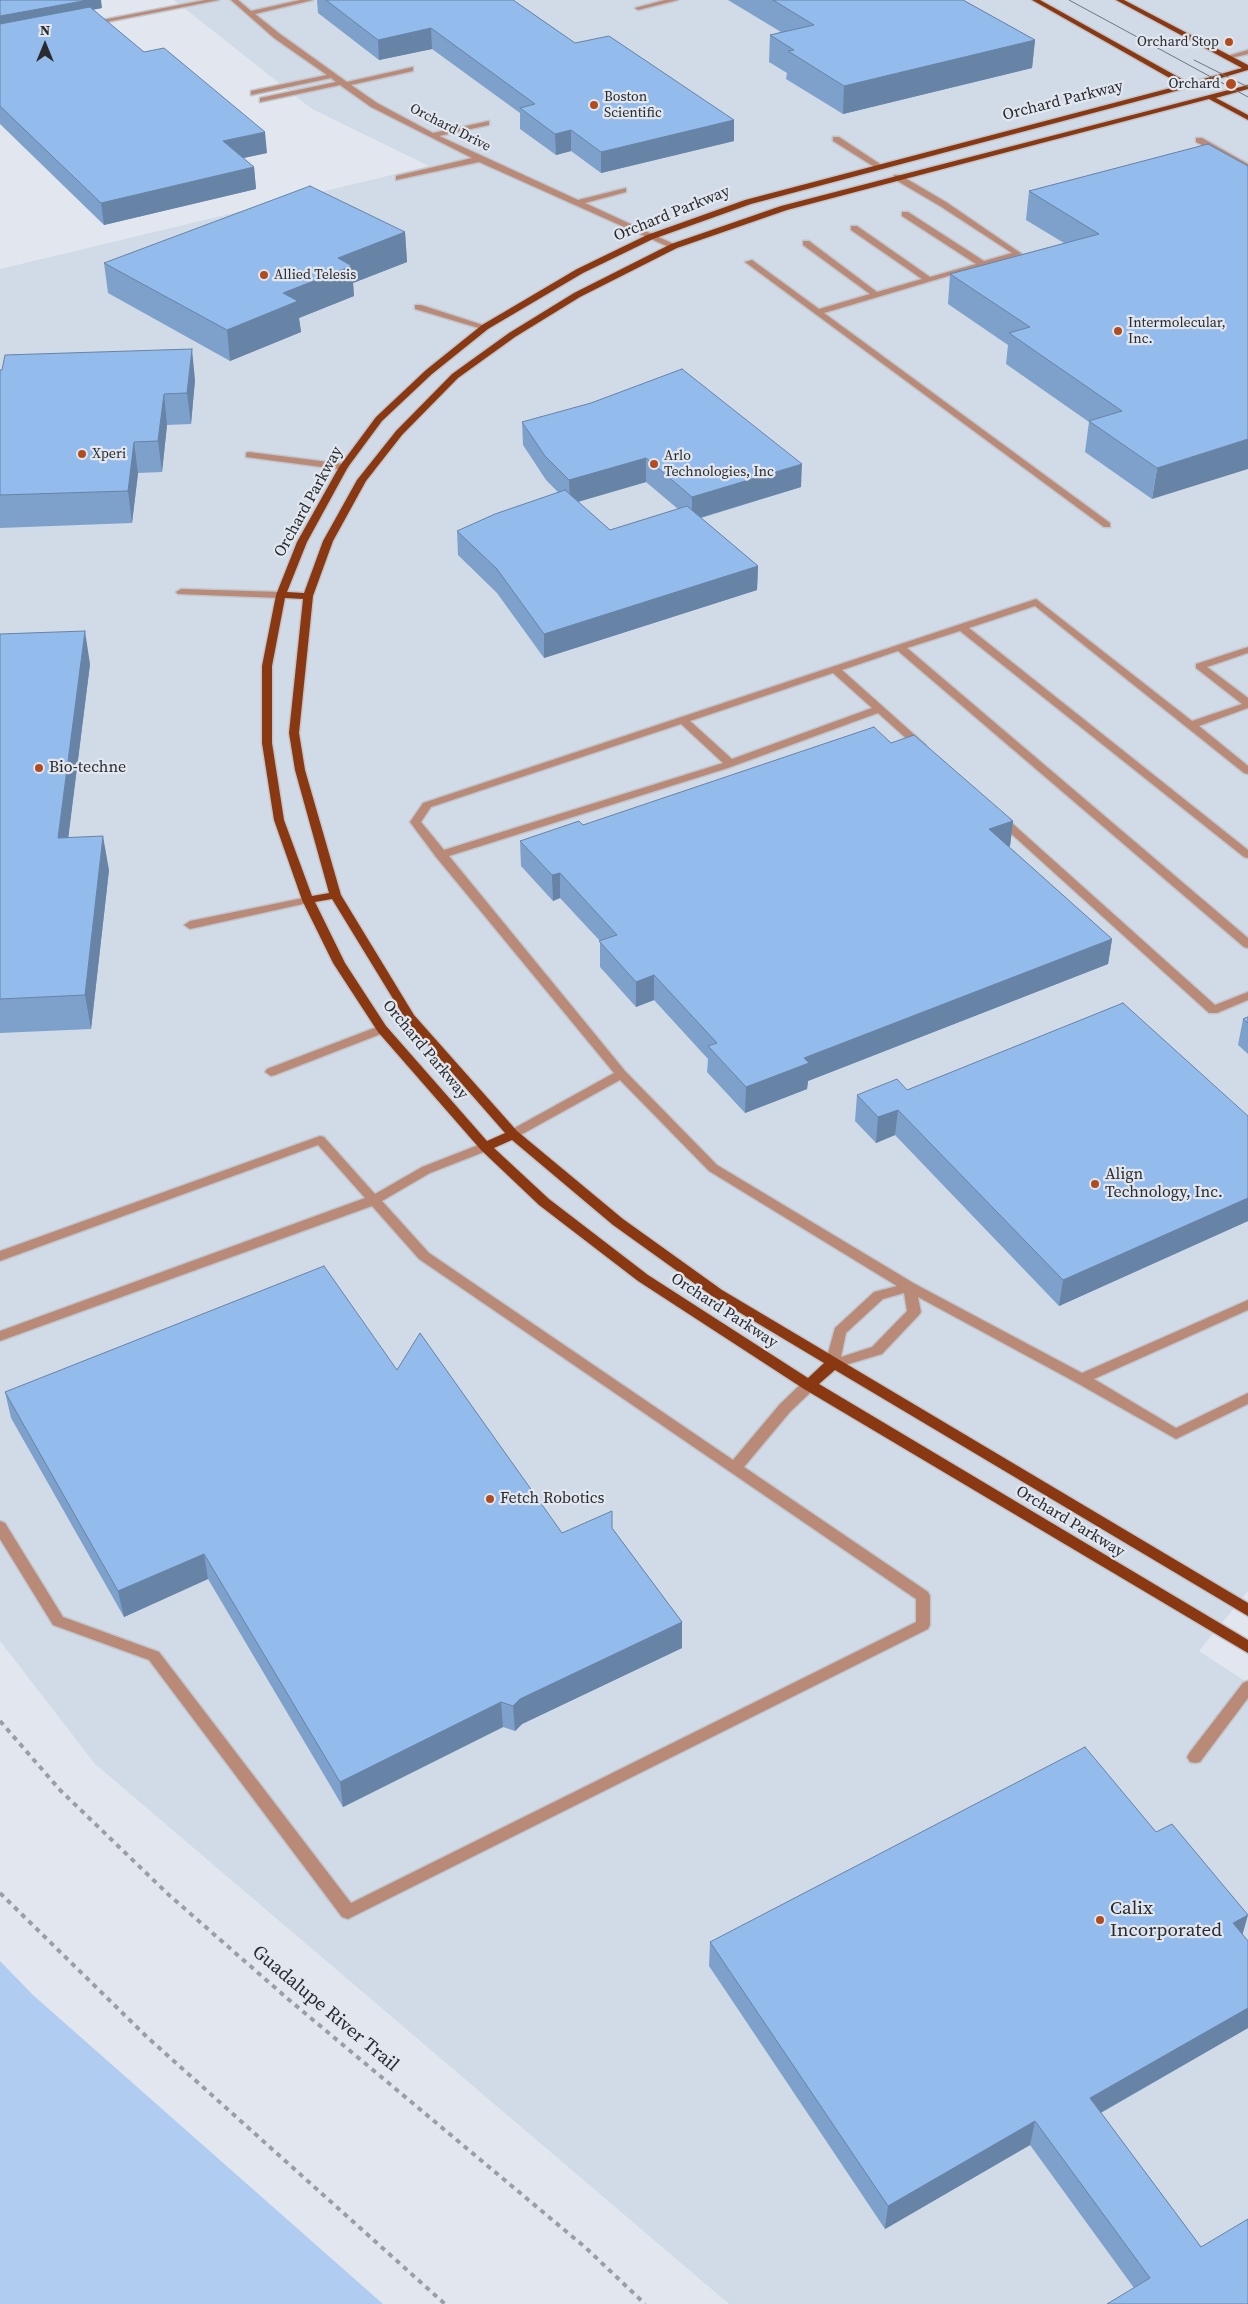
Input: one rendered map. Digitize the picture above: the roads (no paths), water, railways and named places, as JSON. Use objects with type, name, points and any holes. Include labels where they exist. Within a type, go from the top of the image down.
[{"type":"main road","points":[[1035,0],[1248,118]]},
{"type":"main road","points":[[1120,0],[1248,68]]},
{"type":"main road","name":"Orchard Parkway","points":[[1248,68],[748,202],[650,237],[580,271],[498,331],[429,372],[379,419],[353,473],[308,596],[294,733],[300,770],[335,895],[410,1017],[514,1134],[618,1222],[717,1293],[832,1364],[1248,1610]]},
{"type":"main road","name":"Orchard Parkway","points":[[1248,87],[784,208],[674,246],[577,295],[498,331],[399,433],[353,473],[302,542],[281,595],[267,666],[267,743],[279,820],[308,900],[338,963],[382,1029],[485,1147],[544,1202],[643,1278],[809,1385],[1248,1647]]},
{"type":"main road","points":[[1022,128],[1041,140]]},
{"type":"main road","points":[[879,166],[897,177]]},
{"type":"main road","points":[[281,595],[308,596]]},
{"type":"main road","points":[[308,900],[335,895]]},
{"type":"main road","points":[[485,1147],[514,1134]]},
{"type":"main road","points":[[809,1385],[832,1364]]},
{"type":"street","points":[[78,26],[216,0]]},
{"type":"street","name":"Orchard Drive","points":[[234,0],[330,76],[374,105],[480,160],[674,246]]},
{"type":"street","points":[[249,13],[310,0]]},
{"type":"street","points":[[638,8],[675,0]]},
{"type":"street","points":[[1228,57],[1248,52]]},
{"type":"street","points":[[263,100],[410,69]]},
{"type":"street","points":[[254,93],[330,76]]},
{"type":"street","points":[[431,136],[486,123]]},
{"type":"street","points":[[836,139],[879,166]]},
{"type":"street","points":[[1199,140],[1248,167]]},
{"type":"street","points":[[399,178],[480,160]]},
{"type":"street","points":[[818,312],[1018,254],[943,204],[897,177]]},
{"type":"street","points":[[577,203],[623,190]]},
{"type":"street","points":[[905,214],[982,264]]},
{"type":"street","points":[[854,228],[928,279]]},
{"type":"street","points":[[806,243],[876,295]]},
{"type":"street","points":[[749,262],[1107,525]]},
{"type":"street","points":[[418,307],[498,331]]},
{"type":"street","points":[[248,455],[353,473]]},
{"type":"street","points":[[181,592],[281,595]]},
{"type":"street","points":[[1248,771],[1036,602],[426,805],[415,822],[621,1074],[713,1168],[910,1288],[1082,1379],[1176,1434],[1248,1398]]},
{"type":"street","points":[[962,627],[1248,855]]},
{"type":"street","points":[[900,648],[1248,944]]},
{"type":"street","points":[[1248,650],[1200,666],[1248,704]]},
{"type":"street","points":[[836,670],[931,756]]},
{"type":"street","points":[[1191,725],[1248,704]]},
{"type":"street","points":[[440,854],[730,763],[879,709]]},
{"type":"street","points":[[684,720],[730,763]]},
{"type":"street","points":[[991,810],[1213,1010],[1248,996]]},
{"type":"street","points":[[190,925],[308,900]]},
{"type":"street","points":[[271,1072],[382,1029]]},
{"type":"street","points":[[514,1134],[621,1074]]},
{"type":"street","points":[[0,1256],[320,1140],[424,1256],[923,1596],[923,1625],[348,1912],[154,1656],[58,1622],[0,1526]]},
{"type":"street","points":[[0,1336],[374,1200],[426,1170],[485,1147]]},
{"type":"street","points":[[910,1288],[914,1312],[877,1352],[832,1364],[840,1331],[879,1295],[910,1288]]},
{"type":"street","points":[[1082,1379],[1248,1305]]},
{"type":"street","points":[[735,1467],[785,1408],[809,1385]]},
{"type":"street","points":[[1195,1757],[1248,1687]]},
{"type":"tram line","points":[[1069,0],[1248,97]]},
{"type":"tram line","points":[[1194,60],[1248,87]]},
{"type":"place","name":"Orchard Stop","points":[[1229,42]]},
{"type":"place","name":"Orchard","points":[[1231,84]]},
{"type":"place","name":"Boston Scientific","points":[[594,105]]},
{"type":"place","name":"Allied Telesis","points":[[264,275]]},
{"type":"place","name":"Intermolecular, Inc.","points":[[1118,331]]},
{"type":"place","name":"Xperi","points":[[82,454]]},
{"type":"place","name":"Arlo Technologies, Inc","points":[[654,464]]},
{"type":"place","name":"Bio-techne","points":[[39,768]]},
{"type":"place","name":"Align Technology, Inc.","points":[[1095,1184]]},
{"type":"place","name":"Fetch Robotics","points":[[490,1499]]},
{"type":"place","name":"Calix Incorporated","points":[[1100,1920]]}]
